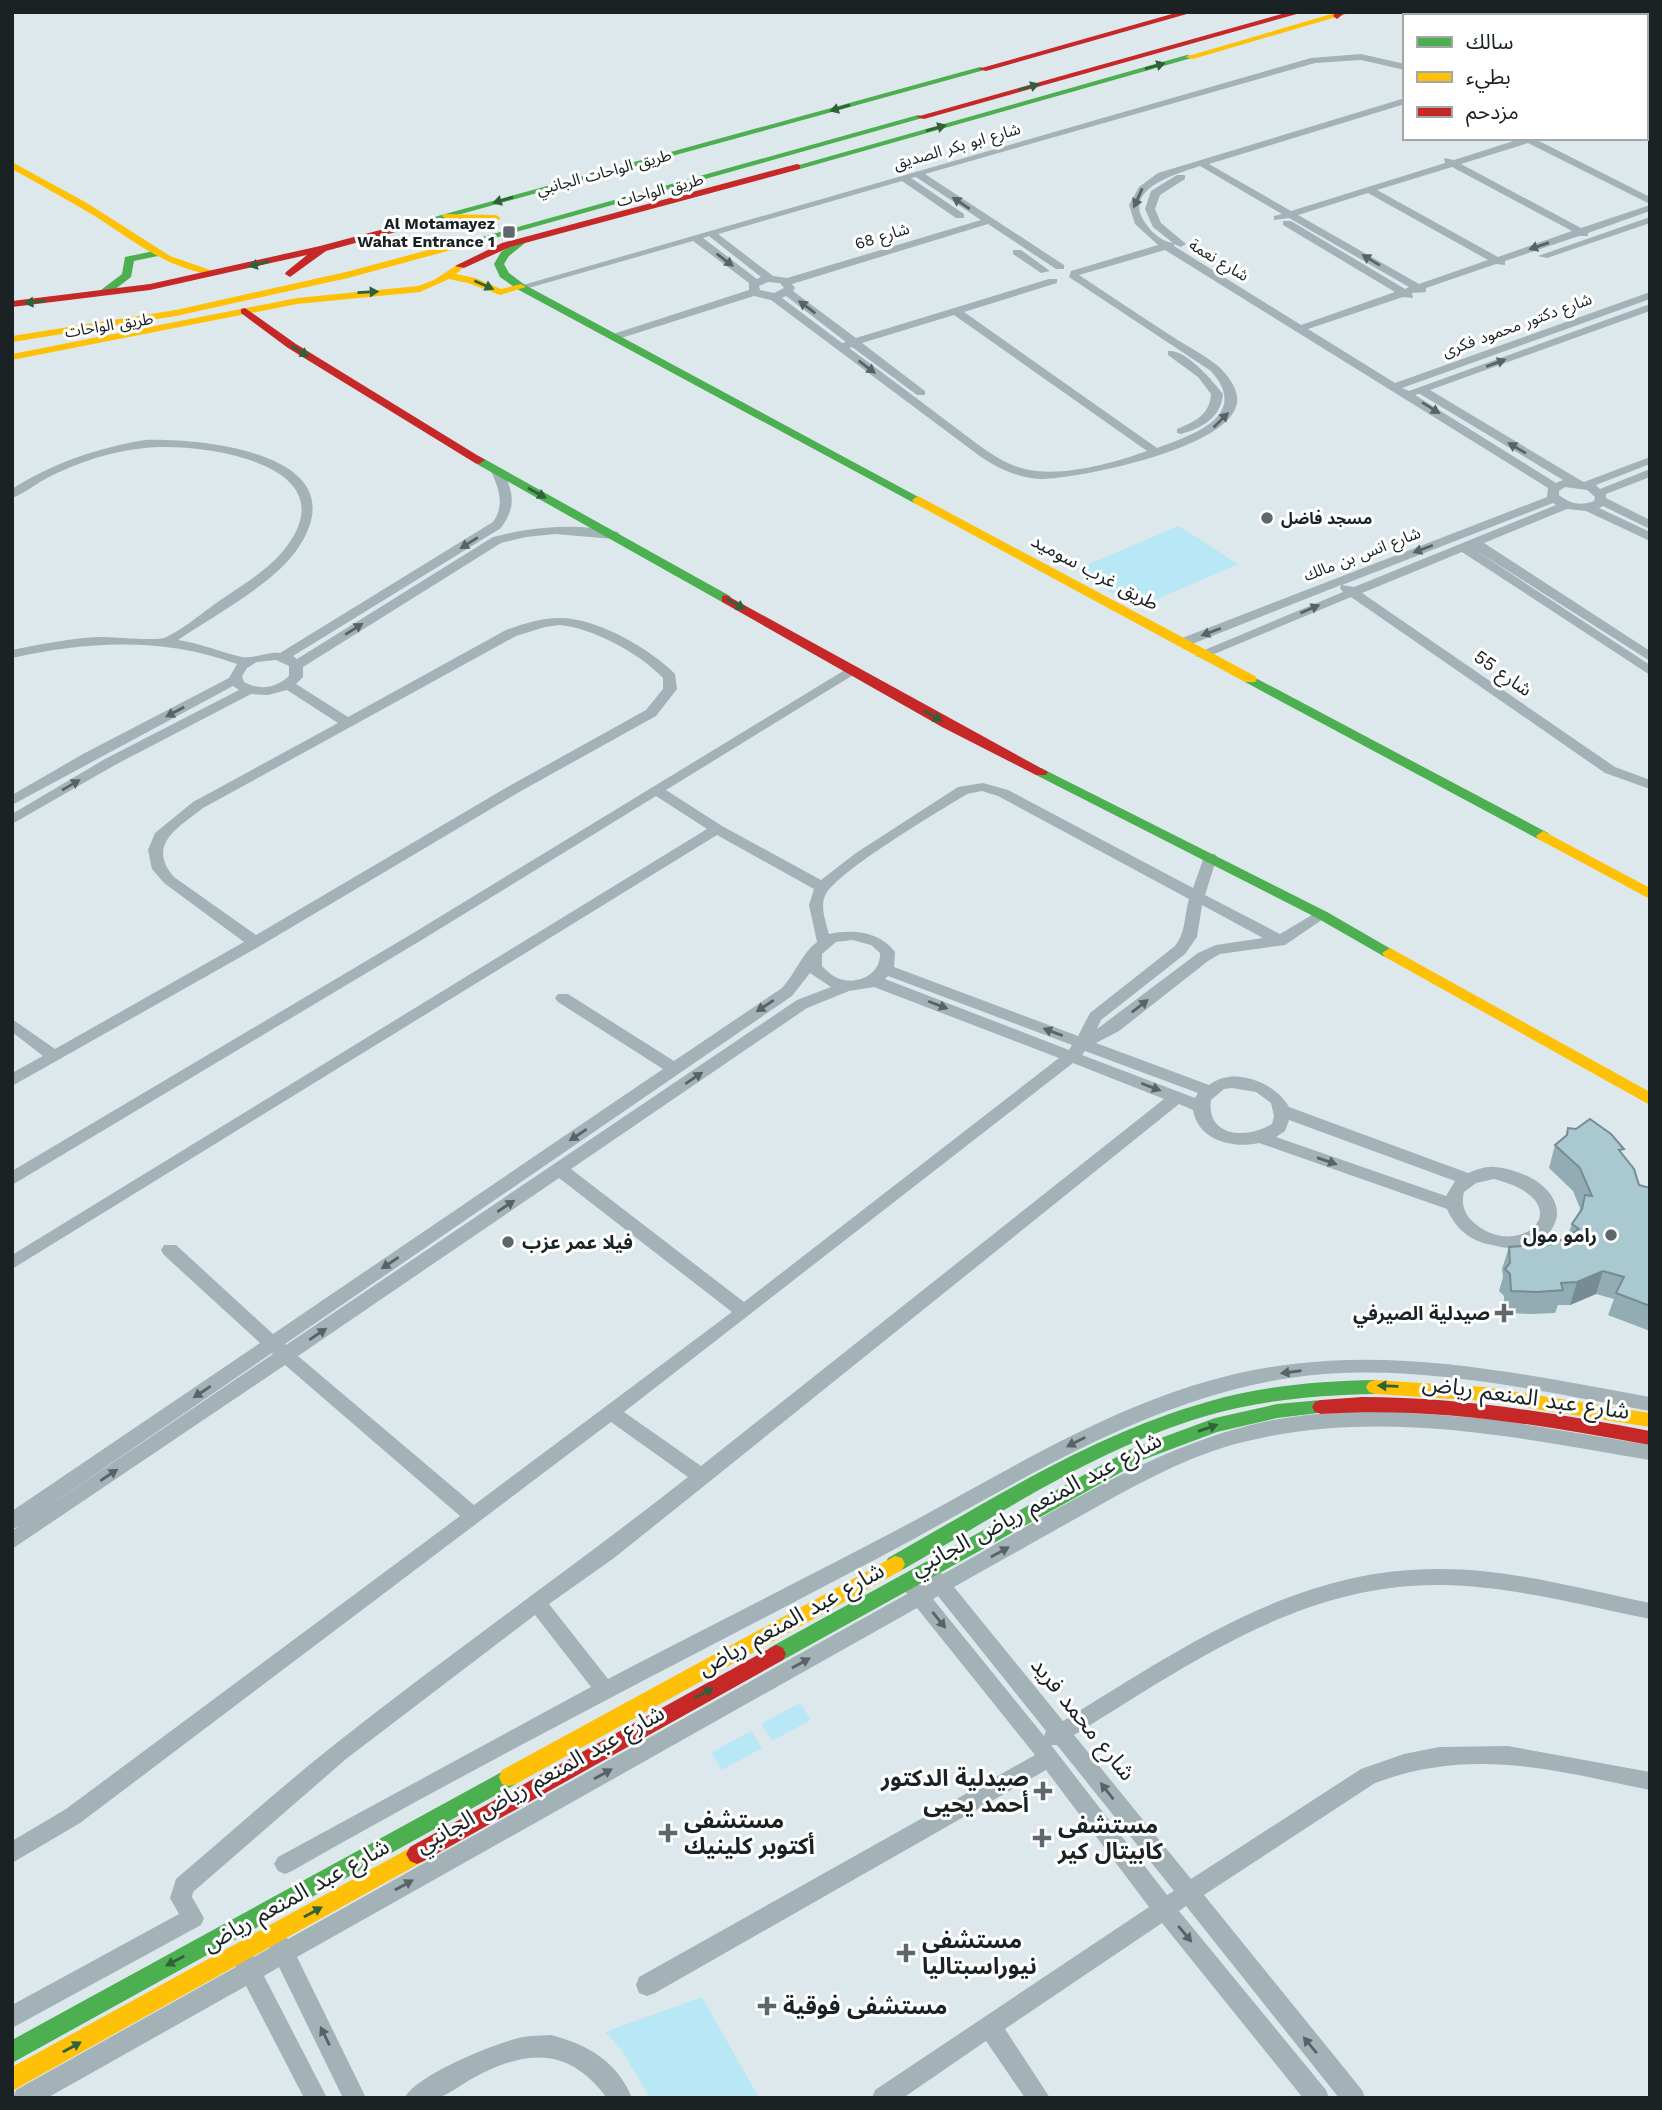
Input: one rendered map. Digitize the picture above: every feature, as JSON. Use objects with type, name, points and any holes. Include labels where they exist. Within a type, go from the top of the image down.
[{"type":"main road","name":"طريق الواحات الجانبي","points":[[12,304],[101,295],[227,272],[321,249],[1190,12]]},
{"type":"main road","name":"طريق الواحات","points":[[12,323],[203,294],[290,274],[1243,12]]},
{"type":"main road","name":"طريق الواحات","points":[[12,339],[176,313],[311,284],[727,172],[1300,12]]},
{"type":"main road","points":[[12,355],[50,351],[331,296],[413,290],[433,284],[480,254],[524,240],[889,142],[1343,13]]},
{"type":"main road","points":[[727,172],[771,166],[848,146],[889,142]]},
{"type":"main road","points":[[12,165],[110,221],[168,263],[227,272]]},
{"type":"main road","points":[[447,216],[496,218]]},
{"type":"main road","name":"طريق غرب سوميد","points":[[524,240],[505,254],[499,264],[504,275],[525,289],[1650,894]]},
{"type":"main road","points":[[290,274],[321,249]]},
{"type":"main road","points":[[101,295],[128,275],[131,264],[129,259],[154,254]]},
{"type":"main road","name":"طريق غرب سوميد","points":[[447,275],[478,282],[500,292],[525,289]]},
{"type":"main road","points":[[244,311],[292,346],[497,471],[976,740],[1322,915],[1650,1099]]},
{"type":"main road","name":"شارع عبد المنعم رياض","points":[[908,1544],[1114,1445],[1209,1408],[1283,1392],[1368,1385],[1464,1390],[1650,1420]]},
{"type":"main road","name":"شارع عبد المنعم رياض","points":[[1508,1421],[1650,1438]]},
{"type":"main road","name":"شارع عبد المنعم رياض","points":[[20,2047],[264,1913],[901,1572]]},
{"type":"main road","name":"شارع عبد المنعم رياض","points":[[12,2080],[245,1962]]},
{"type":"street","name":"شارع ابو بكر الصديق","points":[[525,289],[915,178],[1314,60],[1361,57],[1403,67]]},
{"type":"street","name":"شارع ابو بكر الصديق","points":[[915,178],[1323,65],[1360,62],[1403,74]]},
{"type":"street","name":"شارع نعمة","points":[[1403,102],[1198,167],[1166,184],[1152,198],[1151,214],[1167,241],[1301,328],[1324,331],[1600,496]]},
{"type":"street","name":"شارع نعمة","points":[[1403,109],[1154,179],[1135,198],[1135,217],[1142,229],[1155,239],[1178,242],[1312,329],[1559,497]]},
{"type":"street","points":[[1280,213],[1496,140]]},
{"type":"street","points":[[1280,213],[1529,140]]},
{"type":"street","points":[[1534,140],[1650,201]]},
{"type":"street","points":[[1549,140],[1650,192]]},
{"type":"street","points":[[1441,157],[1594,239]]},
{"type":"street","points":[[1198,167],[1417,294]]},
{"type":"street","points":[[915,178],[1069,271],[1202,360],[1220,375],[1231,391],[1231,409],[1217,426],[1201,435],[1154,451],[1092,466]]},
{"type":"street","points":[[699,240],[755,287],[842,341],[977,442],[1000,464],[1029,474],[1067,475],[1205,420],[1214,410],[1217,394],[1188,364],[974,225],[915,178]]},
{"type":"street","points":[[1368,189],[1509,268]]},
{"type":"street","points":[[1324,331],[1496,261],[1650,208]]},
{"type":"street","points":[[1280,213],[1404,293]]},
{"type":"street","points":[[1312,329],[1404,293],[1430,295],[1650,220]]},
{"type":"street","name":"شارع 68","points":[[773,296],[787,287],[987,221]]},
{"type":"street","points":[[714,236],[770,279],[787,287],[842,341]]},
{"type":"street","points":[[842,341],[1051,277],[1155,239]]},
{"type":"street","points":[[842,341],[956,310],[1167,241]]},
{"type":"street","points":[[614,337],[755,287],[770,279]]},
{"type":"street","name":"شارع دكتور محمود فكرى","points":[[1396,386],[1650,295]]},
{"type":"street","name":"شارع دكتور محمود فكرى","points":[[1409,394],[1650,307]]},
{"type":"street","points":[[956,310],[1154,451]]},
{"type":"street","points":[[12,494],[52,470],[97,453],[146,444],[195,443],[237,450],[273,464],[298,483],[307,503],[306,524],[294,547],[272,568],[164,643]]},
{"type":"street","points":[[1559,497],[1581,484],[1650,460]]},
{"type":"street","points":[[235,680],[236,671],[245,662],[260,657],[284,657],[497,525],[508,506],[508,497],[497,471]]},
{"type":"street","points":[[1588,507],[1600,496],[1650,473]]},
{"type":"street","points":[[1600,496],[1650,525]]},
{"type":"street","points":[[1559,497],[1588,507],[1650,537]]},
{"type":"street","name":"شارع انس بن مالك","points":[[1182,643],[1338,583],[1465,543],[1559,497]]},
{"type":"street","name":"شارع انس بن مالك","points":[[1202,654],[1465,543],[1559,497]]},
{"type":"street","points":[[296,665],[498,540],[517,534],[560,529],[614,535]]},
{"type":"street","points":[[1465,543],[1650,657]]},
{"type":"street","points":[[1465,543],[1650,671]]},
{"type":"street","name":"شارع 55","points":[[1338,583],[1610,770],[1650,785]]},
{"type":"street","points":[[12,1080],[255,942],[516,788],[651,713],[670,689],[670,677],[661,667],[594,627],[574,622],[530,625],[188,812],[162,833],[155,850],[157,866],[169,880],[255,942]]},
{"type":"street","points":[[12,654],[77,643],[121,641],[164,643],[204,649],[245,662]]},
{"type":"street","points":[[284,657],[296,665]]},
{"type":"street","points":[[12,820],[110,762],[249,690],[269,691],[288,685],[296,677],[296,665]]},
{"type":"street","points":[[12,1179],[415,938],[853,669]]},
{"type":"street","points":[[235,680],[249,690]]},
{"type":"street","points":[[12,801],[88,757],[235,680]]},
{"type":"street","points":[[288,685],[348,723]]},
{"type":"street","points":[[824,942],[816,910],[816,896],[822,887],[841,871],[963,790],[983,787],[1003,793],[1280,941]]},
{"type":"street","points":[[656,790],[717,829],[822,887]]},
{"type":"street","points":[[12,1263],[717,829]]},
{"type":"street","points":[[1077,1050],[1095,1017],[1180,950],[1190,937],[1192,913],[1210,858]]},
{"type":"street","points":[[12,1853],[94,1800],[473,1516],[744,1312],[1077,1050],[1113,1027],[1203,957],[1216,950],[1280,941],[1322,915]]},
{"type":"street","points":[[12,1541],[81,1484],[279,1349],[787,992],[824,942],[842,936],[872,939],[886,949],[889,963],[887,970],[874,981],[848,986],[802,1004],[559,1169],[279,1349]]},
{"type":"street","points":[[1190,937],[1216,950]]},
{"type":"street","points":[[812,958],[814,968],[821,977],[833,984],[848,986]]},
{"type":"street","points":[[887,970],[1077,1050],[1177,1097],[1205,1098],[1232,1082],[1252,1085],[1271,1093],[1283,1111],[1467,1179]]},
{"type":"street","points":[[874,981],[1077,1050],[1205,1098]]},
{"type":"street","points":[[562,998],[674,1069]]},
{"type":"street","points":[[12,1024],[54,1056]]},
{"type":"street","points":[[20,2047],[13,2017],[193,1918],[181,1898],[184,1886],[339,1753],[702,1478],[1177,1097]]},
{"type":"street","points":[[1205,1098],[1206,1123],[1214,1131],[1238,1140],[1263,1138],[1454,1205]]},
{"type":"street","points":[[1263,1138],[1279,1127],[1283,1111]]},
{"type":"street","points":[[559,1169],[744,1312]]},
{"type":"street","points":[[1494,1172],[1509,1174],[1536,1187],[1550,1208],[1550,1219],[1546,1229],[1537,1237],[1524,1241],[1494,1240],[1467,1227],[1458,1217],[1454,1205],[1454,1195],[1467,1179],[1494,1172]]},
{"type":"street","points":[[170,1250],[279,1349],[473,1516]]},
{"type":"street","name":"شارع عبد المنعم رياض الجانبي","points":[[24,2098],[245,1962],[901,1572],[908,1544],[1080,1440],[1158,1405],[1245,1378],[1347,1367],[1417,1368],[1492,1377],[1650,1404]]},
{"type":"street","points":[[610,1412],[702,1478]]},
{"type":"street","name":"شارع عبد المنعم رياض الجانبي","points":[[285,1864],[606,1690],[901,1572],[935,1577],[1168,1461],[1228,1439],[1296,1425],[1369,1418],[1508,1421],[1650,1453]]},
{"type":"street","points":[[12,1521],[81,1484]]},
{"type":"street","name":"شارع محمد فريد","points":[[908,1544],[1062,1733],[1187,1894],[1354,2098]]},
{"type":"street","points":[[901,1572],[1045,1752],[1164,1909],[1318,2098]]},
{"type":"street","points":[[647,1984],[1045,1752],[1062,1733],[1250,1619],[1288,1602],[1355,1582],[1414,1576],[1450,1577],[1522,1587],[1650,1611]]},
{"type":"street","points":[[536,1602],[606,1690]]},
{"type":"street","points":[[883,2098],[1368,1776],[1404,1762],[1459,1752],[1535,1758],[1650,1781]]},
{"type":"street","points":[[264,1913],[355,2098]]},
{"type":"street","points":[[230,1932],[316,2098]]},
{"type":"street","points":[[989,2026],[1039,2098]]},
{"type":"street","points":[[416,2098],[473,2064],[517,2048],[558,2046],[593,2062],[621,2098]]},
{"type":"shaded area","points":[[1179,526],[1238,564],[1135,609],[1077,569]]},
{"type":"shaded area","points":[[800,1703],[811,1720],[772,1741],[761,1724]]},
{"type":"shaded area","points":[[751,1731],[762,1748],[722,1770],[711,1753]]},
{"type":"shaded area","points":[[702,1997],[759,2098],[650,2098],[621,2049],[605,2032]]},
{"type":"building","name":"رامو مول","points":[[1590,1119],[1611,1134],[1624,1149],[1619,1150],[1634,1169],[1639,1185],[1650,1188],[1650,1306],[1616,1293],[1624,1277],[1603,1271],[1577,1282],[1561,1283],[1563,1290],[1511,1291],[1510,1274],[1505,1269],[1510,1263],[1509,1247],[1554,1244],[1579,1229],[1572,1224],[1582,1209],[1585,1195],[1592,1196],[1580,1168],[1555,1145],[1567,1135],[1568,1128],[1576,1129]]},
{"type":"traffic: fast","points":[[797,167],[1190,57]]},
{"type":"traffic: fast","points":[[399,228],[983,69]]},
{"type":"traffic: fast","points":[[462,244],[921,117]]},
{"type":"traffic: fast","points":[[520,243],[505,254],[499,264],[504,275],[521,287],[918,500]]},
{"type":"traffic: fast","points":[[105,292],[127,275],[129,259],[154,254]]},
{"type":"traffic: fast","points":[[479,460],[726,599]]},
{"type":"traffic: fast","points":[[1250,679],[1543,836]]},
{"type":"traffic: fast","points":[[1041,772],[1322,915],[1390,953]]},
{"type":"traffic: fast","points":[[895,1564],[1086,1457],[1166,1422],[1206,1409],[1269,1395],[1332,1388],[1375,1387]]},
{"type":"traffic: fast","points":[[776,1654],[1138,1454],[1215,1425],[1277,1411],[1321,1407]]},
{"type":"traffic: fast","points":[[12,2052],[509,1777]]},
{"type":"traffic: slow","points":[[1190,57],[1349,12]]},
{"type":"traffic: slow","points":[[12,165],[84,205],[166,258],[178,264],[208,271]]},
{"type":"traffic: slow","points":[[447,216],[496,218]]},
{"type":"traffic: slow","points":[[12,339],[176,313],[348,275],[462,244]]},
{"type":"traffic: slow","points":[[12,357],[297,301],[420,289],[438,282],[460,266]]},
{"type":"traffic: slow","points":[[447,275],[471,280],[500,292],[521,287]]},
{"type":"traffic: slow","points":[[918,500],[1250,679]]},
{"type":"traffic: slow","points":[[1543,836],[1650,894]]},
{"type":"traffic: slow","points":[[1390,953],[1650,1099]]},
{"type":"traffic: slow","points":[[1375,1387],[1484,1394],[1650,1420]]},
{"type":"traffic: slow","points":[[509,1777],[895,1564]]},
{"type":"traffic: slow","points":[[12,2080],[417,1854]]},
{"type":"traffic: jam","points":[[983,69],[1190,12]]},
{"type":"traffic: jam","points":[[921,117],[1300,12]]},
{"type":"traffic: jam","points":[[1337,16],[1342,12]]},
{"type":"traffic: jam","points":[[460,266],[506,245],[797,167]]},
{"type":"traffic: jam","points":[[12,304],[150,287],[322,249],[399,228]]},
{"type":"traffic: jam","points":[[290,274],[322,249]]},
{"type":"traffic: jam","points":[[245,311],[292,346],[479,460]]},
{"type":"traffic: jam","points":[[726,599],[947,724],[1041,772]]},
{"type":"traffic: jam","points":[[1321,1407],[1362,1404],[1445,1407],[1528,1417],[1650,1438]]},
{"type":"traffic: jam","points":[[417,1854],[776,1654]]},
{"type":"place","name":"Al Motamayez Wahat Entrance 1","points":[[509,232]]},
{"type":"place","name":"مسجد فاضل","points":[[1267,518]]},
{"type":"place","name":"رامو مول","points":[[1611,1235]]},
{"type":"place","name":"فيلا عمر عزب","points":[[508,1242]]},
{"type":"place","name":"صيدلية الصيرفي","points":[[1504,1313]]},
{"type":"place","name":"صيدلية الدكتور أحمد يحيى","points":[[1043,1791]]},
{"type":"place","name":"مستشفى أكتوبر كلينيك","points":[[668,1833]]},
{"type":"place","name":"مستشفى كابيتال كير","points":[[1042,1838]]},
{"type":"place","name":"مستشفى نيوراسبتاليا","points":[[906,1953]]},
{"type":"place","name":"مستشفى فوقية","points":[[767,2006]]}]
